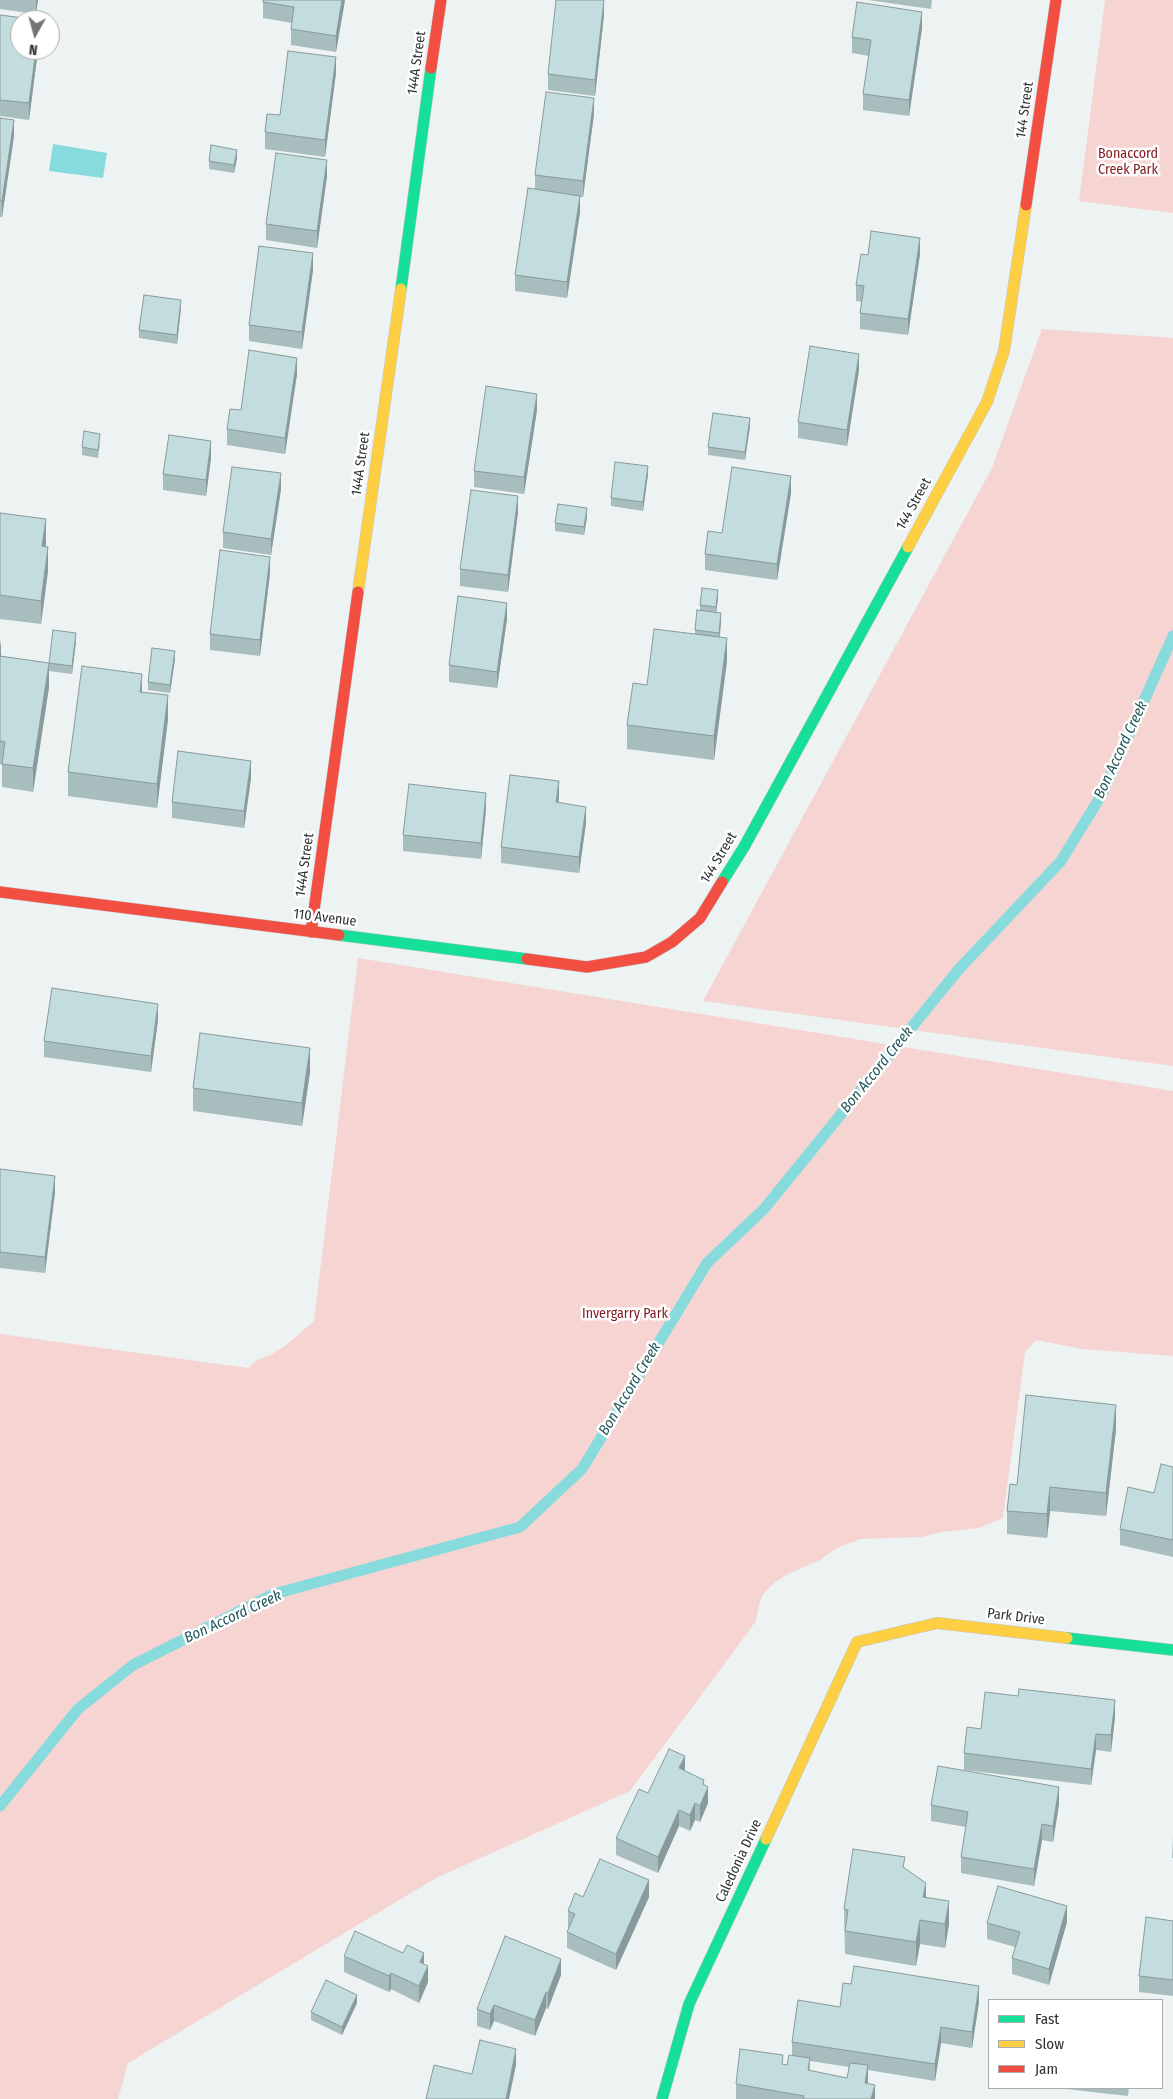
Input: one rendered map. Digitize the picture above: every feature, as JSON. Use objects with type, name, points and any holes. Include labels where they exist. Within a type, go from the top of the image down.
[{"type":"street","name":"144A Street","points":[[311,932],[441,0]]},
{"type":"street","name":"144 Street","points":[[646,957],[672,942],[700,918],[744,847],[987,402],[1004,351],[1056,0]]},
{"type":"street","name":"110 Avenue","points":[[0,892],[587,966],[646,957]]},
{"type":"street","name":"Park Drive","points":[[857,1642],[937,1623],[1173,1650]]},
{"type":"street","name":"Caledonia Drive","points":[[662,2099],[689,2004],[857,1642]]},
{"type":"green space","name":"Bonaccord Creek Park","points":[[1105,0],[1173,0],[1173,213],[1079,201]]},
{"type":"green space","points":[[1042,329],[1173,338],[1173,1066],[703,1001],[992,468]]},
{"type":"green space","name":"Invergarry Park","points":[[358,958],[1173,1091],[1173,1356],[1082,1349],[1036,1340],[1025,1352],[1003,1518],[979,1528],[941,1532],[921,1537],[860,1539],[835,1549],[820,1560],[786,1575],[764,1593],[760,1601],[756,1620],[751,1628],[630,1791],[436,1878],[128,2063],[118,2099],[0,2099],[0,1334],[248,1368],[257,1360],[285,1346],[314,1321]]},
{"type":"water","points":[[53,144],[107,153],[103,178],[49,171]]},
{"type":"building","points":[[263,0],[342,0],[336,36],[291,29],[294,7],[263,2]]},
{"type":"building","points":[[556,0],[604,0],[595,80],[548,74]]},
{"type":"building","points":[[857,2],[922,12],[909,100],[863,94],[871,40],[852,37]]},
{"type":"building","points":[[0,15],[10,16],[10,60],[35,60],[29,103],[0,100]]},
{"type":"building","points":[[288,51],[336,57],[325,140],[265,132],[267,114],[280,115]]},
{"type":"building","points":[[546,92],[594,98],[583,181],[535,175]]},
{"type":"building","points":[[0,118],[14,120],[2,201],[0,200]]},
{"type":"building","points":[[211,145],[237,150],[234,165],[209,161]]},
{"type":"building","points":[[276,153],[327,160],[317,231],[266,224]]},
{"type":"building","points":[[528,188],[580,196],[567,282],[515,275]]},
{"type":"building","points":[[871,231],[920,238],[908,319],[860,313],[864,286],[856,285],[861,254],[868,255]]},
{"type":"building","points":[[259,246],[313,253],[302,332],[249,325]]},
{"type":"building","points":[[144,295],[181,300],[177,335],[139,330]]},
{"type":"building","points":[[810,346],[859,354],[847,430],[798,422]]},
{"type":"building","points":[[249,350],[297,358],[285,438],[227,429],[230,409],[241,410]]},
{"type":"building","points":[[486,386],[537,394],[524,477],[474,471]]},
{"type":"building","points":[[713,413],[750,418],[745,452],[708,447]]},
{"type":"building","points":[[84,431],[100,434],[98,450],[82,447]]},
{"type":"building","points":[[169,435],[211,441],[206,480],[163,474]]},
{"type":"building","points":[[615,462],[648,466],[643,502],[611,498]]},
{"type":"building","points":[[232,467],[281,473],[271,539],[223,532]]},
{"type":"building","points":[[732,467],[791,476],[777,564],[705,554],[708,531],[722,533]]},
{"type":"building","points":[[471,490],[518,496],[508,575],[460,569]]},
{"type":"building","points":[[558,504],[587,508],[584,527],[555,523]]},
{"type":"building","points":[[0,513],[46,519],[42,546],[48,547],[41,601],[0,595]]},
{"type":"building","points":[[220,550],[270,557],[260,640],[210,634]]},
{"type":"building","points":[[702,588],[718,590],[716,607],[700,605]]},
{"type":"building","points":[[458,596],[507,603],[497,672],[449,665]]},
{"type":"building","points":[[697,610],[721,613],[719,633],[695,630]]},
{"type":"building","points":[[654,629],[727,638],[714,736],[627,725],[633,683],[647,685]]},
{"type":"building","points":[[53,630],[76,633],[72,666],[49,663]]},
{"type":"building","points":[[152,648],[175,651],[170,685],[148,682]]},
{"type":"building","points":[[0,656],[49,663],[33,768],[2,764],[5,742],[0,741]]},
{"type":"building","points":[[82,666],[142,674],[140,692],[168,695],[157,784],[68,772]]},
{"type":"building","points":[[178,751],[251,761],[244,811],[172,802]]},
{"type":"building","points":[[510,775],[559,781],[556,802],[586,807],[579,857],[501,847]]},
{"type":"building","points":[[409,784],[486,793],[481,843],[403,835]]},
{"type":"building","points":[[52,988],[158,1004],[151,1056],[44,1041]]},
{"type":"building","points":[[200,1033],[310,1048],[302,1103],[193,1088]]},
{"type":"building","points":[[0,1169],[55,1176],[45,1257],[0,1252]]},
{"type":"building","points":[[1026,1395],[1116,1405],[1106,1493],[1050,1487],[1047,1514],[1007,1511],[1010,1484],[1017,1485]]},
{"type":"building","points":[[1161,1464],[1173,1467],[1173,1540],[1120,1529],[1128,1487],[1154,1493]]},
{"type":"building","points":[[1019,1689],[1115,1700],[1111,1735],[1096,1734],[1091,1769],[964,1753],[967,1727],[981,1729],[985,1692],[1018,1696]]},
{"type":"building","points":[[669,1749],[685,1756],[679,1768],[704,1780],[703,1784],[708,1787],[700,1806],[695,1803],[690,1815],[679,1810],[658,1857],[616,1838],[639,1789],[648,1793]]},
{"type":"building","points":[[938,1766],[1059,1787],[1053,1826],[1042,1824],[1034,1869],[961,1857],[968,1812],[931,1805]]},
{"type":"building","points":[[853,1849],[905,1857],[903,1867],[926,1883],[923,1897],[949,1901],[945,1924],[920,1920],[916,1942],[845,1931],[848,1910],[844,1909]]},
{"type":"building","points":[[600,1859],[649,1880],[616,1954],[567,1932],[575,1914],[568,1911],[575,1893],[583,1897]]},
{"type":"building","points":[[998,1886],[1067,1906],[1049,1969],[1012,1958],[1020,1932],[987,1923]]},
{"type":"building","points":[[1146,1917],[1173,1921],[1173,1980],[1139,1976]]},
{"type":"building","points":[[355,1931],[403,1953],[407,1945],[424,1953],[420,1962],[428,1966],[419,1986],[391,1973],[389,1976],[344,1956]]},
{"type":"building","points":[[505,1936],[561,1959],[535,2020],[494,2005],[490,2014],[477,2009]]},
{"type":"building","points":[[854,1966],[979,1986],[972,2032],[941,2027],[935,2064],[792,2042],[798,2000],[840,2007],[843,1983],[851,1984]]},
{"type":"building","points":[[326,1980],[357,1995],[342,2027],[311,2012]]},
{"type":"building","points":[[480,2040],[516,2049],[506,2099],[426,2099],[434,2065],[472,2074]]},
{"type":"building","points":[[740,2049],[783,2055],[782,2064],[787,2065],[789,2055],[810,2058],[808,2070],[847,2078],[850,2063],[868,2065],[865,2083],[875,2085],[871,2099],[803,2099],[804,2096],[736,2084]]},
{"type":"waterway","name":"Bon Accord Creek","points":[[0,1806],[78,1709],[133,1665],[274,1594],[520,1527],[582,1469],[707,1263],[764,1209],[959,969],[1061,861],[1102,794],[1173,636]]},
{"type":"traffic: fast","points":[[401,289],[431,68]]},
{"type":"traffic: fast","points":[[722,882],[744,847],[908,547]]},
{"type":"traffic: fast","points":[[339,935],[527,959]]},
{"type":"traffic: fast","points":[[1067,1638],[1173,1650]]},
{"type":"traffic: fast","points":[[662,2099],[689,2004],[766,1839]]},
{"type":"traffic: slow","points":[[908,547],[987,402],[1004,351],[1026,205]]},
{"type":"traffic: slow","points":[[358,592],[401,289]]},
{"type":"traffic: slow","points":[[766,1839],[857,1642],[937,1623],[1067,1638]]},
{"type":"traffic: jam","points":[[431,68],[441,0]]},
{"type":"traffic: jam","points":[[1026,205],[1056,0]]},
{"type":"traffic: jam","points":[[311,932],[358,592]]},
{"type":"traffic: jam","points":[[527,959],[587,967],[646,957],[672,942],[700,918],[722,882]]},
{"type":"traffic: jam","points":[[0,892],[339,935]]}]
